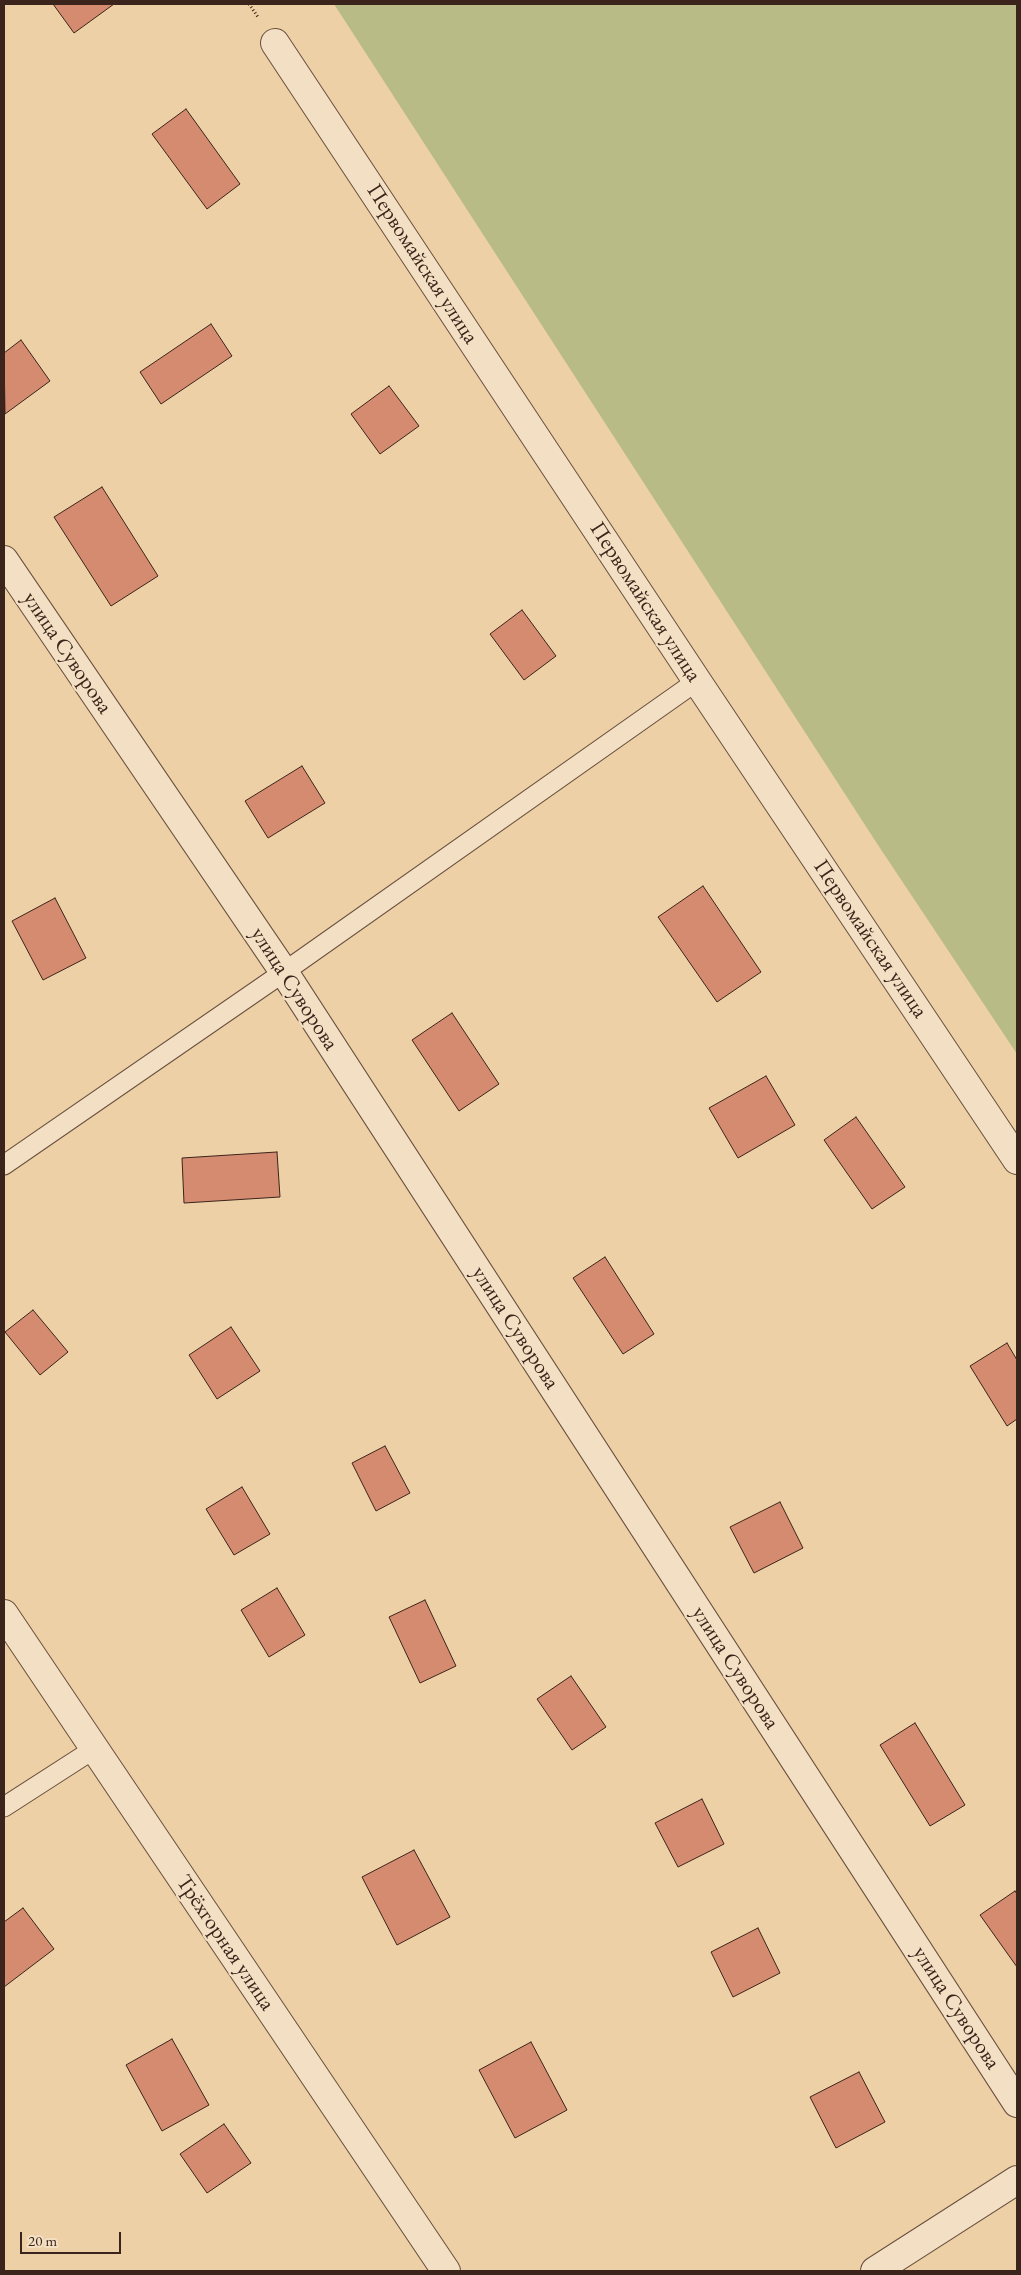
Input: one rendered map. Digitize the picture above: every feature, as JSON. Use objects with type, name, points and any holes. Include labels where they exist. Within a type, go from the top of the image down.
[{"type":"street","name":"Первомайская улица","points":[[275,43],[697,681],[1017,1160]]},
{"type":"street","name":"улица Суворова","points":[[4,560],[284,972],[1017,2103]]},
{"type":"street","name":"Трёхгорная улица","points":[[4,1614],[446,2271]]},
{"type":"street","points":[[875,2271],[1017,2180]]},
{"type":"lane","points":[[4,1165],[284,972],[697,681]]},
{"type":"lane","points":[[4,1807],[94,1749]]},
{"type":"green space","points":[[334,4],[1017,4],[1017,1054],[876,842]]},
{"type":"building","points":[[53,4],[114,4],[74,33]]},
{"type":"building","points":[[186,109],[240,184],[207,209],[152,134]]},
{"type":"building","points":[[211,324],[232,356],[161,404],[140,372]]},
{"type":"building","points":[[21,340],[50,381],[5,414],[4,353]]},
{"type":"building","points":[[389,386],[419,426],[380,454],[351,414]]},
{"type":"building","points":[[102,487],[158,576],[111,606],[54,517]]},
{"type":"building","points":[[522,610],[556,656],[524,680],[490,634]]},
{"type":"building","points":[[302,766],[325,803],[268,838],[245,801]]},
{"type":"building","points":[[703,886],[761,972],[717,1002],[658,917]]},
{"type":"building","points":[[55,898],[86,958],[43,980],[12,921]]},
{"type":"building","points":[[452,1013],[499,1084],[459,1111],[412,1040]]},
{"type":"building","points":[[766,1076],[795,1125],[738,1158],[709,1108]]},
{"type":"building","points":[[856,1117],[905,1187],[872,1209],[824,1140]]},
{"type":"building","points":[[277,1152],[280,1197],[184,1203],[182,1158]]},
{"type":"building","points":[[605,1257],[654,1334],[623,1354],[573,1278]]},
{"type":"building","points":[[33,1310],[68,1352],[40,1375],[5,1332]]},
{"type":"building","points":[[231,1327],[260,1371],[217,1399],[189,1355]]},
{"type":"building","points":[[1007,1343],[1017,1360],[1017,1419],[1007,1426],[970,1366]]},
{"type":"building","points":[[385,1446],[410,1493],[376,1511],[352,1463]]},
{"type":"building","points":[[242,1487],[270,1534],[234,1555],[206,1509]]},
{"type":"building","points":[[780,1502],[803,1548],[754,1573],[730,1527]]},
{"type":"building","points":[[277,1588],[305,1635],[269,1657],[241,1610]]},
{"type":"building","points":[[425,1600],[456,1666],[420,1683],[389,1617]]},
{"type":"building","points":[[571,1676],[606,1727],[572,1750],[537,1699]]},
{"type":"building","points":[[915,1723],[965,1805],[930,1826],[880,1745]]},
{"type":"building","points":[[702,1799],[724,1844],[678,1867],[655,1823]]},
{"type":"building","points":[[414,1850],[450,1917],[397,1945],[362,1877]]},
{"type":"building","points":[[1015,1891],[1017,1894],[1017,1967],[980,1915]]},
{"type":"building","points":[[23,1908],[54,1949],[4,1987],[4,1922]]},
{"type":"building","points":[[758,1928],[780,1973],[733,1997],[711,1952]]},
{"type":"building","points":[[172,2039],[209,2105],[162,2131],[126,2065]]},
{"type":"building","points":[[531,2042],[567,2110],[515,2138],[479,2070]]},
{"type":"building","points":[[859,2072],[885,2122],[836,2148],[810,2097]]},
{"type":"building","points":[[224,2124],[251,2163],[207,2193],[180,2154]]}]
